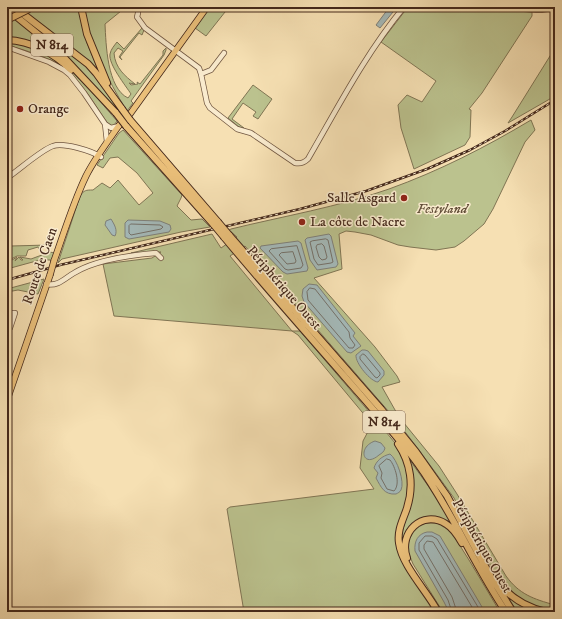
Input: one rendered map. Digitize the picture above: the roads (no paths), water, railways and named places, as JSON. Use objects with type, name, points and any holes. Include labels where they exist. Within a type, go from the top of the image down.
[{"type":"highway","points":[[14,7],[88,64],[100,77],[122,109]]},
{"type":"highway","name":"Périphérique Ouest","points":[[80,7],[87,34],[99,66],[122,109],[123,124]]},
{"type":"highway","points":[[7,20],[30,8]]},
{"type":"highway","name":"Périphérique Ouest","points":[[7,9],[55,48],[116,113],[123,124],[216,223],[404,445],[430,481],[506,612]]},
{"type":"highway","points":[[7,40],[27,44],[52,54],[62,61],[91,88]]},
{"type":"highway","name":"Périphérique Ouest","points":[[238,250],[381,409],[416,452],[446,496],[513,612]]},
{"type":"highway","points":[[373,409],[400,446],[407,460],[409,470],[411,483],[409,499],[398,534],[401,552],[440,612]]},
{"type":"highway","points":[[440,612],[406,556],[405,540],[411,529],[417,524],[426,520],[437,520],[446,524],[455,532],[477,564]]},
{"type":"highway","points":[[488,571],[514,598],[531,607],[546,612]]},
{"type":"main road","name":"Route de Caen","points":[[7,400],[54,261],[82,186],[94,163],[123,124],[204,7]]},
{"type":"main road","name":"Route de Caen","points":[[82,186],[107,143],[123,124],[139,96],[207,7]]},
{"type":"street","points":[[138,13],[137,17],[145,28],[197,66],[202,74],[207,103],[210,108],[240,130],[251,133],[295,163],[302,163],[308,159],[344,93],[376,43],[404,7]]},
{"type":"street","points":[[493,7],[540,10],[555,8]]},
{"type":"street","points":[[7,47],[49,62],[64,70],[75,80],[105,126],[107,143],[100,149],[89,150],[62,145],[52,146],[7,178]]},
{"type":"street","points":[[202,74],[211,70],[224,52]]},
{"type":"street","points":[[105,126],[111,128],[123,124]]},
{"type":"street","points":[[89,150],[100,156]]},
{"type":"street","points":[[89,150],[93,157],[94,163]]},
{"type":"street","points":[[46,284],[55,285],[78,271],[126,256],[156,253],[161,258]]},
{"type":"street","points":[[7,313],[15,313],[10,328],[7,327]]},
{"type":"water","points":[[388,9],[393,12],[380,28],[376,25]]},
{"type":"water","points":[[111,219],[116,229],[115,236],[112,235],[105,225],[106,221]]},
{"type":"water","points":[[128,220],[160,221],[170,225],[171,229],[169,232],[129,239],[125,237],[125,223]]},
{"type":"water","points":[[329,234],[331,236],[338,264],[336,267],[317,270],[310,260],[305,240],[307,238]]},
{"type":"water","points":[[298,241],[301,243],[308,268],[307,271],[287,274],[283,272],[260,248],[261,246]]},
{"type":"water","points":[[309,284],[317,285],[355,333],[353,336],[361,346],[351,353],[347,352],[304,302],[302,296],[303,289]]},
{"type":"water","points":[[362,350],[368,351],[384,371],[384,375],[378,382],[371,379],[358,363],[356,355]]},
{"type":"water","points":[[375,441],[381,443],[385,448],[382,453],[369,460],[364,456],[364,452],[369,444]]},
{"type":"water","points":[[390,454],[398,465],[402,482],[400,492],[396,494],[383,490],[376,478],[378,473],[374,468],[380,459]]},
{"type":"water","points":[[432,532],[440,536],[485,612],[449,612],[415,551],[417,538],[421,534]]},
{"type":"railway","points":[[7,280],[60,265],[300,209],[366,191],[427,169],[470,150],[505,131],[555,100]]},
{"type":"place","name":"Orange","points":[[20,109]]},
{"type":"place","name":"Salle Asgard","points":[[404,198]]},
{"type":"place","name":"La côte de Nacre","points":[[302,222]]},
{"type":"park label","name":"Festyland","points":[[442,209]]}]
